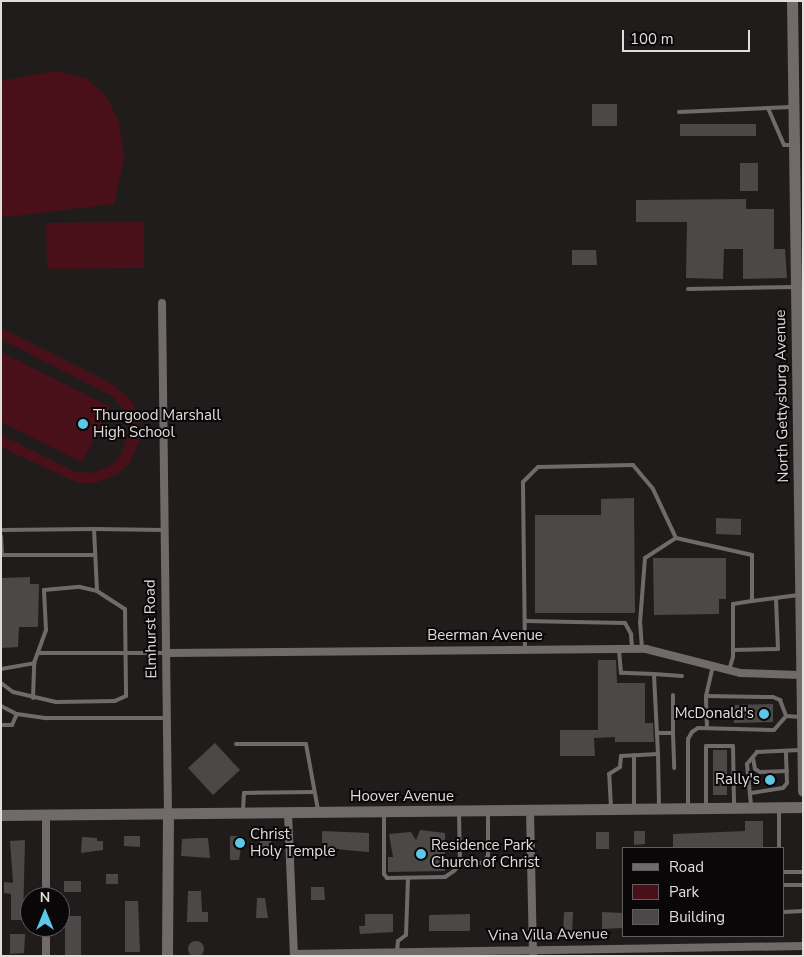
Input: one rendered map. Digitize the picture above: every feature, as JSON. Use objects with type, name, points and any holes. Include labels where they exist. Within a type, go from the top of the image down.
[{"type":"street","name":"North Gettysburg Avenue","points":[[792,1],[794,146],[799,224],[795,287],[800,506],[800,675],[803,791]]},
{"type":"street","name":"Elmhurst Road","points":[[162,303],[167,653],[167,956]]},
{"type":"street","name":"Beerman Avenue","points":[[167,653],[642,649],[665,651],[728,670],[800,675]]},
{"type":"street","name":"Hoover Avenue","points":[[1,815],[803,808]]},
{"type":"street","points":[[530,811],[533,952]]},
{"type":"street","points":[[288,813],[294,955]]},
{"type":"street","points":[[46,814],[46,887]]},
{"type":"street","points":[[46,937],[46,956]]},
{"type":"street","name":"Vina Villa Avenue","points":[[294,955],[803,946]]},
{"type":"lane","points":[[679,112],[793,107]]},
{"type":"lane","points":[[768,108],[784,146],[794,146]]},
{"type":"lane","points":[[688,289],[795,287]]},
{"type":"lane","points":[[525,650],[523,482],[533,469],[554,464],[633,465],[653,489],[676,538]]},
{"type":"lane","points":[[94,529],[97,591]]},
{"type":"lane","points":[[1,530],[165,530]]},
{"type":"lane","points":[[1,536],[2,555],[95,555]]},
{"type":"lane","points":[[642,649],[640,596],[645,558],[676,538],[752,555],[752,601]]},
{"type":"lane","points":[[1,683],[13,692],[33,698],[56,702],[115,701],[126,696],[125,609],[97,591],[80,587],[44,590],[46,630],[34,663],[33,698]]},
{"type":"lane","points":[[728,670],[733,650],[733,604],[801,596]]},
{"type":"lane","points":[[733,650],[778,649],[776,599]]},
{"type":"lane","points":[[525,621],[625,622],[631,634],[632,649]]},
{"type":"lane","points":[[618,649],[621,673],[682,676]]},
{"type":"lane","points":[[38,653],[167,653]]},
{"type":"lane","points":[[1,669],[34,663]]},
{"type":"lane","points":[[707,728],[706,696],[713,666]]},
{"type":"lane","points":[[654,674],[659,810]]},
{"type":"lane","points":[[673,695],[674,768]]},
{"type":"lane","points":[[706,696],[773,697],[780,700],[786,716]]},
{"type":"lane","points":[[1,706],[17,714],[47,718],[167,718]]},
{"type":"lane","points":[[1,726],[12,725],[17,714]]},
{"type":"lane","points":[[786,716],[801,717]]},
{"type":"lane","points":[[688,809],[688,739],[698,728],[774,730],[786,716]]},
{"type":"lane","points":[[657,733],[673,733]]},
{"type":"lane","points":[[236,744],[306,744],[318,812]]},
{"type":"lane","points":[[706,809],[706,746],[733,746],[734,808]]},
{"type":"lane","points":[[750,808],[751,793],[747,764],[757,752],[802,750]]},
{"type":"lane","points":[[751,793],[783,788],[787,771],[786,752]]},
{"type":"lane","points":[[611,810],[609,774],[620,766],[621,756],[658,754]]},
{"type":"lane","points":[[634,755],[634,810]]},
{"type":"lane","points":[[753,758],[755,769],[760,772],[787,771]]},
{"type":"lane","points":[[242,813],[244,793],[314,792]]},
{"type":"lane","points":[[779,808],[779,847]]},
{"type":"lane","points":[[384,812],[384,874],[387,878],[408,878],[445,877],[460,864],[482,863],[488,856],[488,812]]},
{"type":"lane","points":[[459,812],[460,864]]},
{"type":"lane","points":[[784,872],[803,872]]},
{"type":"lane","points":[[397,952],[398,941],[406,935],[408,878]]},
{"type":"lane","points":[[784,885],[803,885]]},
{"type":"lane","points":[[784,912],[803,911]]},
{"type":"green space","points":[[54,71],[86,78],[107,97],[119,122],[124,158],[114,204],[6,217],[1,214],[1,81]]},
{"type":"green space","points":[[144,222],[144,268],[47,269],[46,223]]},
{"type":"green space","points":[[1,328],[111,383],[130,399],[138,414],[140,439],[130,462],[118,474],[95,483],[78,483],[1,447],[1,435],[73,471],[93,473],[112,465],[121,455],[129,430],[125,411],[112,396],[1,339]]},
{"type":"green space","points":[[1,352],[110,407],[82,462],[1,422]]},
{"type":"building","points":[[592,104],[617,104],[617,126],[592,126]]},
{"type":"building","points":[[680,124],[756,124],[756,136],[680,136]]},
{"type":"building","points":[[740,163],[758,163],[758,191],[740,191]]},
{"type":"building","points":[[746,199],[746,209],[774,209],[774,249],[785,249],[787,278],[743,279],[743,249],[724,249],[723,279],[686,278],[687,222],[636,222],[636,200]]},
{"type":"building","points":[[572,250],[596,250],[597,265],[572,265]]},
{"type":"building","points":[[634,498],[635,613],[535,613],[535,515],[601,515],[601,499]]},
{"type":"building","points":[[716,518],[741,519],[741,535],[716,534]]},
{"type":"building","points":[[653,558],[726,558],[726,599],[719,599],[719,614],[654,615]]},
{"type":"building","points":[[30,577],[30,584],[39,584],[38,627],[19,627],[18,647],[1,648],[1,578]]},
{"type":"building","points":[[598,660],[616,660],[617,683],[645,683],[645,723],[653,723],[654,742],[615,742],[615,737],[594,738],[595,756],[560,756],[560,730],[598,730]]},
{"type":"building","points":[[773,704],[773,722],[734,723],[734,705]]},
{"type":"building","points":[[215,743],[240,770],[213,795],[188,768]]},
{"type":"building","points":[[713,750],[727,750],[727,795],[713,795]]},
{"type":"building","points":[[745,821],[763,821],[763,847],[673,847],[673,834],[745,831]]},
{"type":"building","name":"Residence Park Church of Christ","points":[[420,830],[445,833],[445,871],[388,872],[388,857],[393,857],[389,834],[411,832],[416,840]]},
{"type":"building","points":[[322,831],[369,833],[369,852],[322,848]]},
{"type":"building","points":[[634,831],[645,831],[645,844],[634,845]]},
{"type":"building","points":[[596,832],[609,832],[609,849],[596,849]]},
{"type":"building","points":[[124,836],[140,836],[140,847],[124,846]]},
{"type":"building","points":[[230,836],[243,836],[239,860],[230,860]]},
{"type":"building","points":[[260,836],[271,836],[271,852],[260,853]]},
{"type":"building","points":[[82,837],[97,838],[97,841],[103,841],[103,850],[81,853]]},
{"type":"building","points":[[208,838],[210,858],[181,856],[182,839]]},
{"type":"building","points":[[25,840],[24,887],[20,887],[20,920],[11,920],[11,894],[4,893],[4,882],[13,883],[10,841]]},
{"type":"building","points":[[106,874],[118,874],[118,884],[106,884]]},
{"type":"building","points":[[64,881],[81,881],[81,892],[70,892],[70,887],[64,887]]},
{"type":"building","points":[[311,887],[324,887],[325,900],[311,900]]},
{"type":"building","points":[[188,891],[201,891],[202,912],[208,912],[208,922],[187,922]]},
{"type":"building","points":[[257,898],[265,898],[268,918],[256,918]]},
{"type":"building","points":[[125,901],[138,901],[140,952],[125,952]]},
{"type":"building","points":[[564,912],[573,912],[572,934],[563,934]]},
{"type":"building","points":[[602,912],[622,913],[622,928],[602,929]]},
{"type":"building","points":[[365,914],[393,914],[393,932],[360,934],[359,926],[365,926]]},
{"type":"building","points":[[470,914],[470,931],[429,931],[429,915]]},
{"type":"building","points":[[70,916],[81,916],[81,956],[65,956],[65,937],[70,937]]},
{"type":"building","points":[[10,934],[20,934],[20,937],[25,937],[24,953],[10,954]]},
{"type":"building","points":[[196,941],[202,943],[204,949],[202,955],[196,957],[190,955],[188,949],[190,943]]},
{"type":"place","name":"Thurgood Marshall High School","points":[[83,424]]},
{"type":"place","name":"McDonald's","points":[[764,714]]},
{"type":"place","name":"Rally's","points":[[770,780]]},
{"type":"place","name":"Christ Holy Temple","points":[[240,843]]},
{"type":"place","name":"Residence Park Church of Christ","points":[[421,854]]}]
